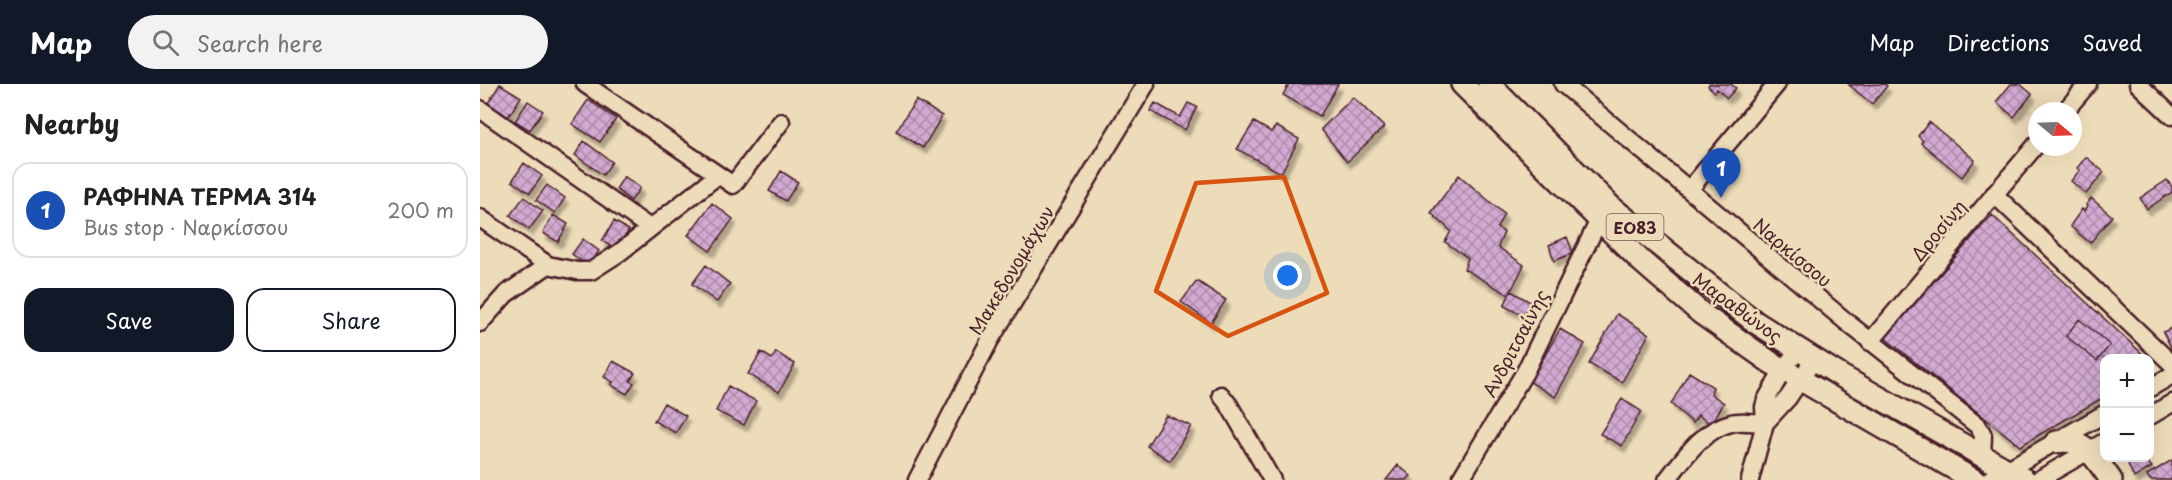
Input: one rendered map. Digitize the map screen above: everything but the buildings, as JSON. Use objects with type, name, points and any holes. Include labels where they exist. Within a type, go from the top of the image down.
[{"type":"main road","name":"Μαραθώνος","points":[[1462,84],[1599,220],[1670,288],[1694,307],[1755,353],[1974,480]]},
{"type":"main road","name":"Μαραθώνος","points":[[1489,84],[1611,207],[1723,298],[1806,354],[1982,455],[2007,476]]},
{"type":"main road","points":[[2056,442],[2073,441],[2097,446],[2110,480]]},
{"type":"street","points":[[585,84],[733,185],[781,122]]},
{"type":"street","name":"Μακεδονομάχων","points":[[917,480],[990,340],[1146,84]]},
{"type":"street","name":"Ναρκίσσου","points":[[1563,84],[1870,342],[1978,426],[1983,435],[1982,455]]},
{"type":"street","points":[[1689,190],[1777,84]]},
{"type":"street","points":[[2073,102],[2088,84]]},
{"type":"street","points":[[2138,84],[2172,116]]},
{"type":"street","points":[[480,109],[650,228]]},
{"type":"street","name":"Δροσίνη","points":[[1870,342],[2028,154]]},
{"type":"street","points":[[480,218],[548,265],[577,271],[591,271],[619,253],[718,175]]},
{"type":"street","points":[[1994,194],[2172,364]]},
{"type":"street","name":"Ανδριτσαίνης","points":[[1460,480],[1525,372],[1599,220]]},
{"type":"street","points":[[480,323],[506,294],[548,265]]},
{"type":"street","points":[[1750,480],[1765,423],[1766,400],[1791,375],[1806,354]]},
{"type":"street","points":[[2154,386],[2172,375]]},
{"type":"street","points":[[1221,395],[1272,480]]},
{"type":"street","points":[[2154,414],[2172,403]]},
{"type":"street","points":[[2007,476],[2056,442],[2100,416]]},
{"type":"street","points":[[1667,480],[1685,456],[1705,436],[1731,423],[1765,423]]},
{"type":"street","points":[[2038,480],[2097,446]]},
{"type":"highlighted area","points":[[1284,177],[1327,293],[1228,336],[1156,291],[1196,183]]},
{"type":"place","name":"ΡΑΦΗΝΑ ΤΕΡΜΑ 314","points":[[1721,198]]}]
